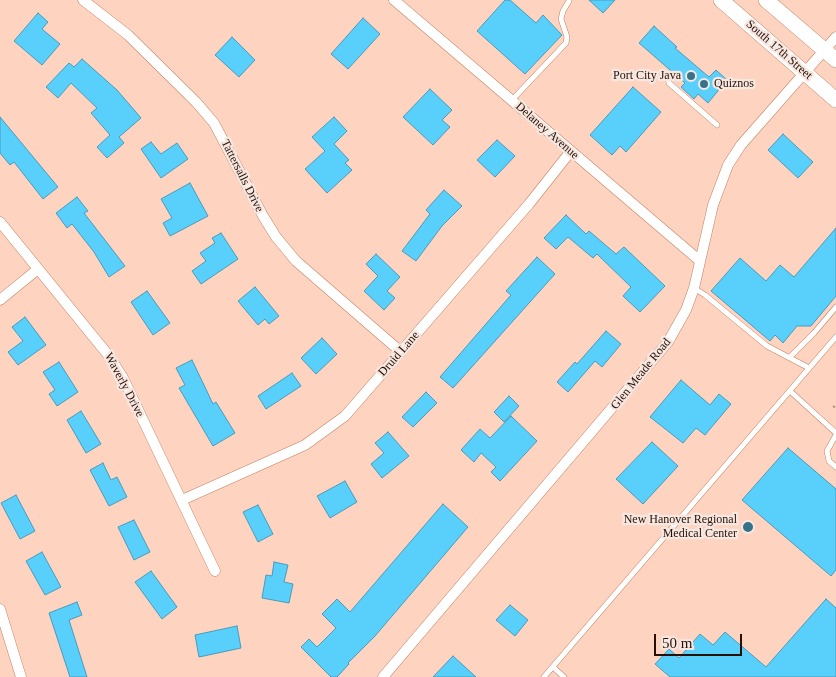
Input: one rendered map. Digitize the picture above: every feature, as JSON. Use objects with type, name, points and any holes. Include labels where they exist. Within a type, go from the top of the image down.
[{"type":"main road","name":"South 17th Street","points":[[721,0],[836,100]]},
{"type":"main road","points":[[766,0],[830,55]]},
{"type":"street","name":"Tattersalls Drive","points":[[83,0],[128,35],[196,102],[214,123],[263,216],[276,237],[296,261],[401,352]]},
{"type":"street","name":"Delaney Avenue","points":[[394,0],[700,261]]},
{"type":"street","name":"Glen Meade Road","points":[[383,677],[654,360],[676,329],[694,288],[713,205],[728,165],[741,145],[805,73],[830,55],[836,36]]},
{"type":"street","name":"Druid Lane","points":[[182,500],[305,445],[345,416],[529,204],[571,152]]},
{"type":"street","name":"Waverly Drive","points":[[0,222],[109,356],[123,378],[215,571]]},
{"type":"street","points":[[0,300],[38,268]]},
{"type":"street","points":[[0,609],[21,677]]},
{"type":"lane","points":[[512,100],[566,43],[567,37],[561,19],[569,0]]},
{"type":"lane","points":[[668,77],[669,83],[717,124]]},
{"type":"lane","points":[[694,288],[706,295],[767,346],[809,368]]},
{"type":"lane","points":[[790,357],[814,334],[836,307]]},
{"type":"lane","points":[[544,677],[836,337]]},
{"type":"lane","points":[[790,391],[836,434],[827,451],[829,461],[836,468]]},
{"type":"lane","points":[[553,667],[564,677]]},
{"type":"building","points":[[505,0],[510,0],[536,23],[543,15],[562,35],[525,74],[477,31]]},
{"type":"building","points":[[589,0],[615,0],[603,13]]},
{"type":"building","points":[[38,13],[48,22],[42,29],[60,44],[42,65],[14,41]]},
{"type":"building","points":[[363,18],[380,34],[348,69],[331,54]]},
{"type":"building","points":[[654,26],[677,47],[675,48],[709,77],[716,70],[727,80],[708,103],[698,94],[694,99],[681,87],[685,83],[639,43]]},
{"type":"building","points":[[232,37],[255,60],[239,77],[215,55]]},
{"type":"building","points":[[82,59],[117,90],[141,118],[119,137],[124,143],[107,158],[97,147],[110,135],[91,113],[97,108],[71,83],[58,98],[46,87],[69,63],[74,67]]},
{"type":"building","points":[[633,87],[661,112],[626,152],[620,146],[612,155],[590,135]]},
{"type":"building","points":[[430,89],[452,110],[442,120],[450,127],[433,145],[403,117]]},
{"type":"building","points":[[0,117],[58,187],[43,199],[14,162],[10,165],[0,153]]},
{"type":"building","points":[[334,117],[347,131],[334,144],[349,160],[345,163],[352,170],[327,193],[305,169],[325,151],[312,137]]},
{"type":"building","points":[[783,134],[813,162],[798,178],[768,150]]},
{"type":"building","points":[[497,140],[515,156],[495,177],[477,160]]},
{"type":"building","points":[[151,142],[161,154],[177,143],[188,159],[161,178],[141,149]]},
{"type":"building","points":[[190,183],[208,216],[170,236],[163,223],[172,218],[161,199]]},
{"type":"building","points":[[444,190],[462,206],[442,226],[416,261],[402,251],[430,214],[426,210]]},
{"type":"building","points":[[77,197],[88,211],[84,213],[125,266],[109,277],[94,252],[72,224],[67,228],[56,213]]},
{"type":"building","points":[[566,215],[586,234],[589,231],[616,254],[624,247],[665,286],[640,312],[623,296],[631,287],[597,254],[593,258],[568,237],[556,249],[544,238]]},
{"type":"building","points":[[836,228],[836,296],[811,326],[797,326],[783,343],[775,335],[770,341],[711,291],[740,258],[766,281],[780,265],[794,277]]},
{"type":"building","points":[[221,233],[238,259],[201,284],[192,271],[206,261],[200,253],[215,243],[212,238]]},
{"type":"building","points":[[376,254],[400,277],[387,291],[395,298],[384,310],[364,291],[378,276],[366,264]]},
{"type":"building","points":[[537,257],[555,274],[453,388],[440,377],[511,295],[506,291]]},
{"type":"building","points":[[255,287],[279,316],[269,324],[265,319],[258,325],[238,301]]},
{"type":"building","points":[[147,291],[170,323],[153,335],[131,302]]},
{"type":"building","points":[[25,317],[46,345],[18,365],[8,352],[23,341],[12,327]]},
{"type":"building","points":[[606,331],[621,344],[602,367],[595,361],[568,392],[557,382],[575,362],[577,364]]},
{"type":"building","points":[[322,338],[337,354],[316,374],[301,358]]},
{"type":"building","points":[[192,360],[213,404],[216,402],[235,433],[213,446],[179,388],[185,385],[176,368]]},
{"type":"building","points":[[59,362],[78,392],[57,406],[49,394],[55,390],[43,372]]},
{"type":"building","points":[[292,373],[301,386],[266,409],[258,396]]},
{"type":"building","points":[[681,380],[710,405],[719,394],[731,404],[705,435],[696,428],[683,443],[650,417]]},
{"type":"building","points":[[426,392],[437,403],[413,427],[402,417]]},
{"type":"building","points":[[509,396],[519,406],[504,422],[494,412]]},
{"type":"building","points":[[81,411],[101,444],[86,453],[67,420]]},
{"type":"building","points":[[511,416],[537,441],[500,481],[491,472],[496,467],[481,453],[474,462],[461,450],[480,429],[490,438]]},
{"type":"building","points":[[388,432],[409,456],[382,478],[371,464],[384,453],[375,443]]},
{"type":"building","points":[[652,442],[678,466],[643,504],[616,479]]},
{"type":"building","points":[[788,448],[836,489],[836,570],[831,576],[742,500]]},
{"type":"building","points":[[103,463],[111,480],[117,477],[127,497],[109,506],[90,470]]},
{"type":"building","points":[[345,481],[357,502],[330,518],[317,496]]},
{"type":"building","points":[[16,495],[35,531],[20,539],[1,503]]},
{"type":"building","points":[[443,504],[468,527],[375,636],[337,677],[331,677],[301,647],[309,639],[317,647],[336,628],[322,614],[337,599],[350,612]]},
{"type":"building","points":[[258,505],[273,534],[258,542],[243,512]]},
{"type":"building","points":[[134,520],[150,552],[134,560],[118,527]]},
{"type":"building","points":[[42,552],[61,587],[45,595],[26,561]]},
{"type":"building","points":[[274,562],[288,565],[284,582],[293,584],[289,603],[262,598],[266,575],[272,576]]},
{"type":"building","points":[[151,571],[177,607],[162,619],[135,582]]},
{"type":"building","points":[[826,599],[836,608],[836,677],[670,677],[655,664],[669,649],[679,658],[700,634],[713,645],[725,632],[766,667]]},
{"type":"building","points":[[77,602],[82,615],[69,620],[87,677],[70,677],[49,613]]},
{"type":"building","points":[[510,605],[528,620],[515,636],[496,620]]},
{"type":"building","points":[[237,626],[241,648],[199,657],[195,635]]},
{"type":"building","points":[[453,656],[476,677],[433,677]]},
{"type":"place","name":"Port City Java","points":[[691,76]]},
{"type":"place","name":"Quiznos","points":[[704,84]]},
{"type":"place","name":"New Hanover Regional Medical Center","points":[[748,527]]}]
